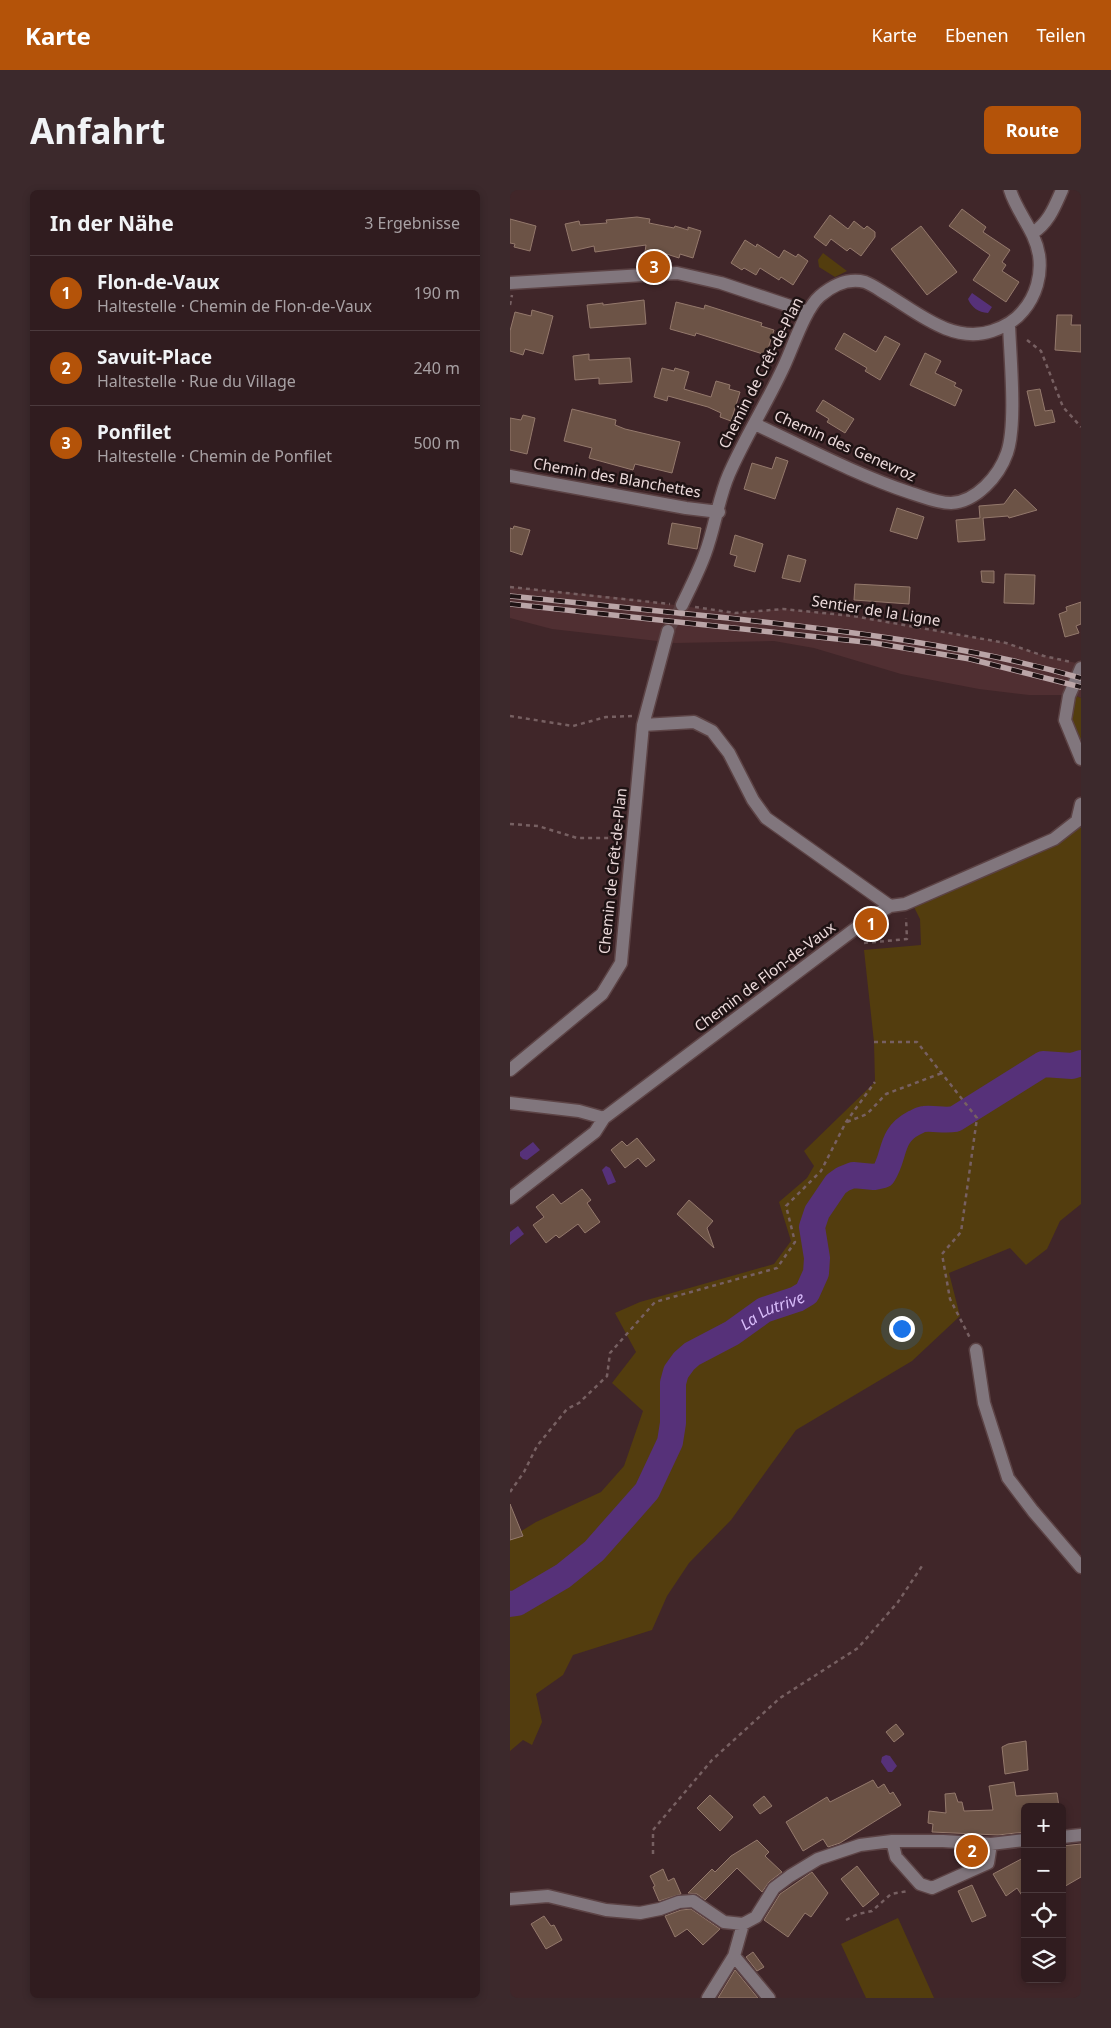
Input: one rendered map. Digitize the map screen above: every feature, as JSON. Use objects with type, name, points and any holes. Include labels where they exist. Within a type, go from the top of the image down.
[{"type":"street","points":[[1009,324],[1028,306],[1038,284],[1040,270],[1039,254],[1033,234],[1014,202],[1010,190]]},
{"type":"street","points":[[1033,234],[1044,226],[1051,217],[1062,190]]},
{"type":"street","points":[[510,283],[678,273],[721,283],[808,312]]},
{"type":"street","name":"Chemin de Crêt-de-Plan","points":[[682,605],[705,554],[719,512],[728,476],[776,383],[808,312],[819,296],[843,282],[855,280],[868,283],[944,328],[963,334],[987,333],[1009,324]]},
{"type":"street","name":"Chemin des Genevroz","points":[[755,424],[885,484],[939,503],[966,500],[992,478],[1008,451],[1011,418],[1009,324]]},
{"type":"street","name":"Chemin des Blanchettes","points":[[510,476],[686,508],[719,512]]},
{"type":"street","name":"Chemin de Crêt-de-Plan","points":[[510,1070],[602,994],[620,963],[644,720],[668,631]]},
{"type":"street","points":[[1081,668],[1069,696],[1065,720],[1081,759]]},
{"type":"street","points":[[644,720],[694,722],[712,732],[728,753],[753,800],[766,818],[890,906]]},
{"type":"street","name":"Chemin de Flon-de-Vaux","points":[[510,1198],[595,1132],[604,1118],[868,919],[890,906],[905,904],[1054,839],[1079,822],[1081,804]]},
{"type":"street","points":[[510,1103],[579,1111],[604,1118]]},
{"type":"street","points":[[976,1350],[984,1404],[1008,1478],[1033,1511],[1081,1567]]},
{"type":"street","points":[[1066,1837],[1081,1835]]},
{"type":"street","points":[[510,1899],[548,1896],[606,1910],[640,1913],[660,1909],[679,1902],[693,1901],[724,1922],[743,1924],[756,1917],[774,1888],[790,1876],[818,1859],[860,1845],[892,1841],[943,1841],[991,1844],[1021,1840]]},
{"type":"street","points":[[892,1841],[896,1857],[920,1884],[932,1888],[988,1863],[991,1844]]},
{"type":"street","points":[[708,1998],[734,1956],[743,1924]]},
{"type":"street","points":[[734,1956],[769,1998]]},
{"type":"path","points":[[1027,340],[1041,350],[1063,407],[1081,427]]},
{"type":"path","name":"Sentier de la Ligne","points":[[510,587],[615,597],[735,613],[783,609],[853,616],[1006,643],[1056,658]]},
{"type":"path","points":[[510,716],[573,726],[606,718],[644,720]]},
{"type":"path","points":[[510,824],[538,826],[577,838],[632,839]]},
{"type":"path","points":[[864,943],[907,939],[905,904]]},
{"type":"path","points":[[874,1042],[917,1042],[977,1118],[961,1232],[942,1254],[950,1298],[976,1350]]},
{"type":"path","points":[[846,1122],[867,1114],[886,1094],[942,1073]]},
{"type":"path","points":[[510,1492],[524,1472],[537,1446],[567,1409],[579,1403],[607,1376],[610,1354],[655,1302],[777,1268],[795,1242],[786,1206],[821,1171],[846,1122],[875,1082]]},
{"type":"path","points":[[653,1854],[653,1830],[712,1760],[780,1698],[858,1648],[898,1602],[924,1563]]},
{"type":"path","points":[[846,1920],[858,1914],[872,1911],[891,1894],[913,1890],[920,1884]]},
{"type":"shaded area","points":[[823,253],[847,271],[835,277],[819,267],[818,260]]},
{"type":"shaded area","points":[[972,293],[992,307],[988,313],[978,311],[971,305],[968,299]]},
{"type":"shaded area","points":[[510,587],[615,597],[735,613],[783,609],[853,616],[1006,643],[1044,656],[1081,664],[1081,698],[1074,695],[1029,695],[979,689],[901,674],[814,648],[774,641],[675,643],[552,629],[510,618]]},
{"type":"shaded area","points":[[1074,695],[1081,698],[1081,759],[1071,732],[1069,696]]},
{"type":"shaded area","points":[[1081,804],[1081,1204],[1060,1221],[1047,1249],[1026,1265],[1010,1248],[949,1273],[960,1316],[912,1361],[796,1430],[731,1520],[689,1563],[667,1596],[652,1630],[573,1655],[563,1675],[536,1694],[542,1722],[532,1745],[523,1740],[510,1751],[510,1538],[536,1522],[601,1492],[624,1466],[643,1411],[612,1383],[636,1352],[615,1313],[640,1302],[774,1264],[791,1241],[779,1202],[807,1178],[814,1166],[804,1151],[875,1082],[874,1042],[864,950],[921,945],[920,919],[914,907],[905,904],[1054,839],[1077,821]]},
{"type":"shaded area","points":[[533,1142],[540,1150],[527,1160],[523,1159],[520,1156],[520,1152]]},
{"type":"shaded area","points":[[606,1166],[610,1168],[616,1182],[608,1185],[602,1170]]},
{"type":"shaded area","points":[[518,1226],[524,1234],[510,1245],[510,1232]]},
{"type":"shaded area","points":[[890,1756],[897,1766],[892,1772],[888,1772],[881,1762],[882,1757]]},
{"type":"shaded area","points":[[898,1918],[934,1998],[866,1998],[841,1944]]},
{"type":"building","points":[[962,209],[986,227],[983,232],[1010,250],[1002,262],[1006,265],[1002,271],[1019,282],[1006,302],[973,280],[990,255],[949,226]]},
{"type":"building","points":[[830,215],[848,229],[854,221],[864,229],[867,226],[875,232],[875,237],[861,256],[850,248],[847,251],[831,239],[826,246],[814,237]]},
{"type":"building","points":[[637,217],[650,219],[649,223],[674,228],[675,226],[688,230],[688,227],[701,231],[693,258],[680,254],[679,258],[657,251],[657,254],[645,252],[646,245],[595,252],[594,246],[572,251],[565,224],[579,221],[580,225],[607,223],[606,220]]},
{"type":"building","points":[[510,219],[536,226],[530,251],[514,247],[515,244],[510,243]]},
{"type":"building","points":[[921,226],[957,272],[927,295],[891,249]]},
{"type":"building","points":[[745,240],[756,247],[757,244],[779,258],[784,250],[796,257],[798,254],[808,261],[793,285],[781,277],[779,280],[760,268],[756,275],[744,268],[742,270],[731,263]]},
{"type":"building","points":[[644,300],[646,324],[590,328],[587,305]]},
{"type":"building","points":[[676,302],[704,309],[705,305],[762,323],[761,326],[774,330],[766,355],[696,333],[695,336],[670,329]]},
{"type":"building","points":[[532,310],[553,316],[543,354],[525,349],[523,355],[510,351],[510,331],[515,312],[531,316]]},
{"type":"building","points":[[1057,315],[1072,315],[1071,325],[1081,325],[1081,352],[1055,350]]},
{"type":"building","points":[[844,333],[876,352],[885,336],[900,344],[880,380],[865,371],[867,368],[835,349]]},
{"type":"building","points":[[925,353],[941,361],[935,373],[956,383],[954,386],[962,390],[955,406],[910,385]]},
{"type":"building","points":[[589,354],[589,360],[630,358],[632,382],[599,384],[599,378],[575,380],[573,356]]},
{"type":"building","points":[[662,368],[674,371],[675,368],[689,372],[684,389],[711,397],[716,381],[730,385],[729,389],[740,392],[731,421],[720,417],[721,413],[708,407],[668,396],[667,401],[654,397]]},
{"type":"building","points":[[1040,389],[1045,411],[1052,410],[1055,422],[1035,426],[1027,391]]},
{"type":"building","points":[[823,400],[854,419],[845,433],[827,422],[829,419],[816,411]]},
{"type":"building","points":[[572,409],[616,420],[615,425],[625,429],[680,442],[672,473],[635,464],[633,470],[589,458],[592,448],[564,441]]},
{"type":"building","points":[[523,415],[535,418],[527,454],[510,450],[510,418],[521,420]]},
{"type":"building","points":[[776,457],[788,461],[775,499],[744,489],[752,463],[772,469]]},
{"type":"building","points":[[1015,489],[1037,510],[1009,518],[1008,516],[983,518],[985,540],[958,542],[956,520],[980,518],[979,506],[1004,504]]},
{"type":"building","points":[[897,508],[924,517],[917,539],[890,531]]},
{"type":"building","points":[[672,523],[701,528],[697,549],[668,544]]},
{"type":"building","points":[[514,526],[530,530],[522,555],[510,551],[510,528],[513,529]]},
{"type":"building","points":[[735,535],[763,544],[755,572],[734,566],[737,556],[730,554]]},
{"type":"building","points":[[788,555],[806,560],[800,582],[782,578]]},
{"type":"building","points":[[981,571],[994,571],[994,583],[982,582]]},
{"type":"building","points":[[1005,574],[1035,575],[1034,604],[1004,603]]},
{"type":"building","points":[[855,584],[910,587],[909,604],[854,600]]},
{"type":"building","points":[[1081,602],[1081,624],[1076,626],[1079,633],[1065,637],[1059,614],[1067,611],[1066,607]]},
{"type":"building","points":[[637,1138],[655,1160],[646,1167],[638,1158],[625,1168],[611,1150],[622,1141],[627,1146]]},
{"type":"building","points":[[582,1189],[591,1200],[587,1203],[600,1222],[585,1233],[578,1224],[559,1238],[556,1235],[546,1243],[533,1225],[544,1217],[536,1207],[553,1194],[561,1204]]},
{"type":"building","points":[[689,1200],[713,1221],[707,1228],[714,1248],[677,1214]]},
{"type":"building","points":[[510,1504],[523,1536],[510,1540]]},
{"type":"building","points":[[896,1724],[904,1734],[894,1742],[886,1732]]},
{"type":"building","points":[[1026,1741],[1028,1770],[1005,1774],[1002,1747]]},
{"type":"building","points":[[873,1780],[878,1788],[884,1784],[890,1794],[893,1792],[901,1805],[840,1843],[828,1847],[823,1839],[803,1851],[786,1822],[827,1797],[830,1802]]},
{"type":"building","points":[[1014,1782],[1016,1796],[1057,1793],[1058,1803],[1021,1803],[1021,1832],[998,1835],[932,1832],[933,1824],[928,1823],[929,1811],[946,1813],[945,1794],[955,1793],[958,1802],[962,1802],[964,1811],[993,1810],[989,1786]]},
{"type":"building","points":[[710,1795],[733,1817],[720,1831],[697,1808]]},
{"type":"building","points":[[764,1796],[772,1806],[760,1814],[753,1805]]},
{"type":"building","points":[[757,1840],[769,1852],[765,1856],[782,1872],[769,1882],[762,1892],[737,1868],[705,1900],[697,1894],[688,1893],[712,1869],[715,1872],[731,1856]]},
{"type":"building","points":[[1081,1844],[1081,1877],[1066,1886],[1066,1848],[1066,1846]]},
{"type":"building","points":[[1021,1859],[1021,1894],[1017,1888],[1006,1896],[993,1874]]},
{"type":"building","points":[[857,1866],[879,1894],[863,1907],[841,1879]]},
{"type":"building","points":[[663,1869],[668,1881],[674,1878],[681,1894],[659,1901],[650,1876]]},
{"type":"building","points":[[812,1872],[828,1893],[811,1917],[805,1913],[788,1937],[764,1920],[780,1894]]},
{"type":"building","points":[[972,1885],[986,1916],[972,1922],[958,1891]]},
{"type":"building","points":[[691,1909],[720,1929],[703,1945],[687,1929],[675,1937],[665,1916],[681,1910]]},
{"type":"building","points":[[544,1916],[551,1926],[554,1925],[562,1940],[546,1949],[531,1924]]},
{"type":"building","points":[[753,1952],[764,1967],[757,1971],[746,1957]]},
{"type":"building","points":[[735,1970],[758,1998],[718,1998]]},
{"type":"waterway","name":"La Lutrive","points":[[510,1604],[517,1603],[563,1576],[594,1551],[647,1491],[670,1442],[673,1423],[673,1383],[676,1372],[684,1361],[692,1354],[732,1333],[764,1310],[797,1299],[807,1293],[816,1273],[817,1258],[812,1227],[817,1212],[836,1184],[853,1175],[874,1177],[883,1175],[900,1134],[906,1128],[922,1119],[955,1119],[1043,1064],[1072,1066],[1081,1063]]},
{"type":"tunnel","points":[[668,631],[682,605]]},
{"type":"railway","points":[[510,596],[728,618],[861,634],[950,648],[1037,666],[1081,678]]},
{"type":"railway","points":[[510,604],[874,643],[970,659],[1081,687]]},
{"type":"place","name":"Ponfilet","points":[[654,267]]},
{"type":"place","name":"Flon-de-Vaux","points":[[871,924]]},
{"type":"place","name":"Savuit-Place","points":[[972,1851]]}]
